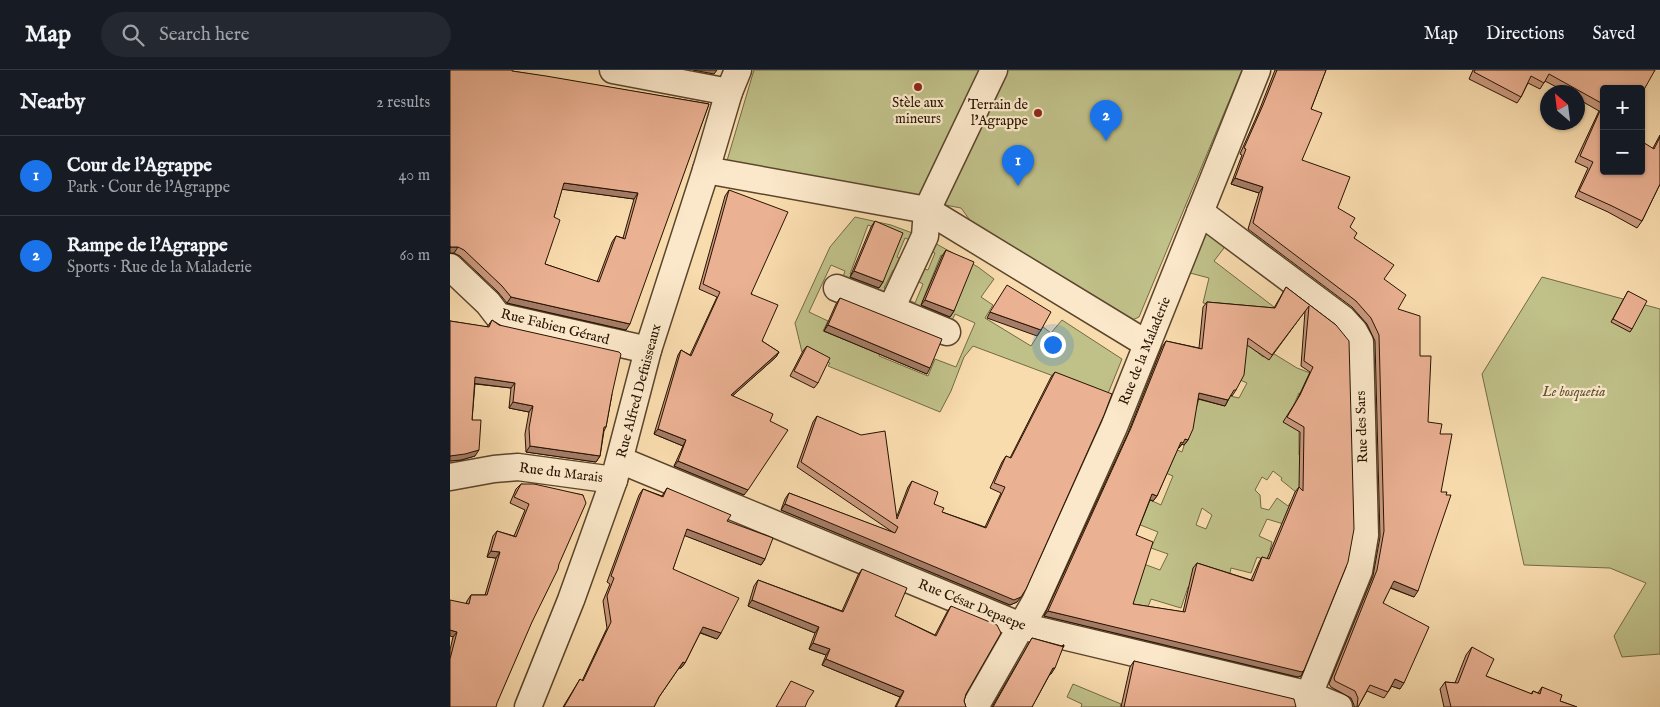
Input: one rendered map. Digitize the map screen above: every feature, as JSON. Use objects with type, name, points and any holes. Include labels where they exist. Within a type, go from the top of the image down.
[{"type":"street","points":[[613,70],[733,81]]},
{"type":"street","points":[[891,309],[925,236],[927,210],[994,70]]},
{"type":"street","name":"Rue de la Maladerie","points":[[975,707],[1035,602],[1114,427],[1257,70]]},
{"type":"street","name":"Rue Alfred Defuisseaux","points":[[528,707],[571,600],[617,470],[648,350],[733,81]]},
{"type":"street","points":[[706,170],[927,210],[1147,344]]},
{"type":"street","name":"Rue des Sars","points":[[1200,212],[1343,319],[1360,342],[1365,535],[1359,571],[1307,701]]},
{"type":"street","name":"Rue Fabien Gérard","points":[[450,267],[488,303],[498,316],[648,350]]},
{"type":"street","points":[[838,288],[947,332]]},
{"type":"street","name":"Rue du Marais","points":[[450,477],[494,469],[518,467],[617,470]]},
{"type":"street","name":"Rue César Depaepe","points":[[617,470],[1020,626],[1307,701],[1339,707]]},
{"type":"green space","points":[[754,70],[1242,70],[1139,317],[1130,321],[972,223],[961,208],[726,164]]},
{"type":"green space","points":[[855,217],[891,225],[915,234],[912,241],[905,238],[897,257],[903,260],[899,272],[893,270],[884,288],[892,292],[884,296],[843,277],[845,271],[831,265],[809,312],[828,321],[823,331],[871,350],[890,325],[879,356],[928,376],[935,359],[956,367],[975,323],[955,314],[950,325],[909,306],[909,300],[915,303],[923,284],[917,281],[921,268],[928,270],[935,253],[928,250],[931,241],[978,267],[994,279],[981,297],[993,305],[985,318],[1031,346],[1043,327],[1051,333],[1062,320],[1122,359],[1107,396],[973,346],[964,357],[951,391],[940,412],[828,366],[830,363],[802,352],[795,323],[830,247]],"holes":[[[868,225],[898,236],[880,285],[850,274]],[[941,255],[968,266],[949,314],[922,302]]]},
{"type":"green space","points":[[1206,232],[1224,241],[1224,248],[1214,261],[1274,307],[1267,316],[1256,312],[1203,303],[1209,278],[1190,273],[1189,266]]},
{"type":"green space","name":"Le bosquetia","points":[[1542,277],[1660,309],[1660,654],[1622,657],[1614,636],[1646,583],[1610,568],[1524,565],[1482,374]]},
{"type":"green space","points":[[1246,343],[1263,357],[1271,352],[1297,368],[1313,374],[1304,396],[1299,393],[1292,409],[1299,430],[1299,455],[1309,461],[1307,501],[1273,471],[1267,480],[1262,477],[1255,490],[1260,495],[1261,508],[1269,510],[1277,498],[1288,506],[1293,499],[1290,526],[1267,519],[1259,536],[1272,542],[1270,550],[1280,554],[1276,564],[1257,557],[1251,573],[1231,568],[1229,578],[1208,592],[1188,587],[1181,608],[1151,599],[1146,612],[1131,609],[1141,563],[1160,570],[1168,554],[1151,548],[1158,532],[1138,524],[1148,499],[1161,505],[1173,476],[1163,472],[1170,447],[1182,452],[1202,390],[1239,398],[1247,383],[1238,379]],"holes":[[[1202,508],[1212,515],[1206,529],[1196,525]]]},
{"type":"green space","points":[[1073,684],[1121,704],[1120,707],[1081,707],[1082,704],[1067,697]]},
{"type":"building","points":[[450,70],[512,70],[709,104],[630,324],[511,297],[464,250],[450,246]],"holes":[[[564,183],[638,193],[625,239],[616,236],[599,282],[545,264],[560,220],[554,217]]]},
{"type":"building","points":[[1277,70],[1326,70],[1311,109],[1322,113],[1302,160],[1350,177],[1338,208],[1355,218],[1350,227],[1357,233],[1354,238],[1394,265],[1384,279],[1406,295],[1398,309],[1420,316],[1420,356],[1431,356],[1428,422],[1442,424],[1440,434],[1452,434],[1441,492],[1447,492],[1446,495],[1451,495],[1418,591],[1394,581],[1383,603],[1429,627],[1404,683],[1395,679],[1388,692],[1370,685],[1358,707],[1358,698],[1355,691],[1335,681],[1334,678],[1377,570],[1384,531],[1379,335],[1371,318],[1356,301],[1253,223],[1263,187],[1235,178],[1246,149],[1244,148]]},
{"type":"building","points":[[1475,70],[1655,70],[1645,88],[1645,85],[1600,85],[1600,102],[1585,94],[1585,85],[1569,85],[1549,74],[1544,83],[1531,76],[1521,97],[1474,72]]},
{"type":"building","points":[[1600,111],[1600,175],[1645,175],[1645,143],[1654,149],[1660,137],[1660,184],[1642,221],[1579,191],[1593,162],[1580,156]]},
{"type":"building","points":[[729,190],[788,212],[751,294],[778,305],[762,341],[779,352],[731,395],[773,414],[770,421],[788,430],[748,490],[678,461],[686,440],[658,429],[681,350],[691,356],[720,292],[703,284]]},
{"type":"building","points":[[875,221],[903,233],[883,282],[854,271]]},
{"type":"building","points":[[946,250],[974,262],[954,311],[925,300]]},
{"type":"building","points":[[1007,285],[1051,312],[1041,330],[990,312]]},
{"type":"building","points":[[1286,287],[1336,325],[1349,341],[1354,529],[1348,562],[1304,670],[1302,672],[1048,611],[1131,428],[1166,341],[1202,349],[1207,302],[1275,308]],"holes":[[[1309,306],[1304,361],[1313,367],[1287,417],[1304,427],[1303,491],[1299,487],[1269,559],[1262,557],[1253,581],[1197,563],[1185,612],[1133,604],[1153,542],[1136,535],[1152,494],[1157,496],[1181,442],[1183,443],[1185,439],[1188,440],[1193,429],[1199,393],[1228,400],[1244,375],[1248,338],[1272,355]]]},
{"type":"building","points":[[1628,291],[1647,301],[1632,329],[1613,319]]},
{"type":"building","points":[[840,298],[942,339],[930,368],[828,325]]},
{"type":"building","points":[[492,320],[499,325],[621,354],[606,427],[604,427],[600,456],[530,446],[529,428],[533,406],[513,402],[515,383],[475,377],[472,420],[481,420],[479,450],[450,456],[450,321],[489,327]]},
{"type":"building","points":[[807,346],[830,358],[818,383],[794,371]]},
{"type":"building","points":[[1055,372],[1112,394],[1021,597],[1014,600],[785,504],[789,493],[895,533],[898,527],[801,462],[817,416],[861,435],[885,431],[897,519],[912,481],[938,492],[934,504],[944,508],[942,512],[986,528],[1005,487],[994,483],[1006,456],[1011,458]]},
{"type":"building","points":[[521,484],[534,484],[583,495],[586,503],[496,707],[450,707],[450,659],[457,632],[450,630],[450,600],[469,604],[471,595],[487,595],[500,552],[491,551],[497,531],[516,537],[529,504],[514,497]]},
{"type":"building","points":[[667,488],[731,515],[727,521],[773,538],[765,559],[687,529],[673,569],[739,598],[721,633],[703,627],[685,663],[683,662],[654,707],[564,707],[580,679],[583,681],[611,622],[607,596],[614,578],[611,576],[643,489],[663,497]]},
{"type":"building","points":[[862,569],[907,588],[895,616],[936,636],[951,606],[997,625],[1001,633],[966,694],[964,701],[966,707],[896,707],[904,691],[826,659],[830,649],[813,643],[819,627],[752,600],[758,580],[843,612]]},
{"type":"building","points":[[1032,638],[1063,647],[1055,668],[1053,668],[1032,707],[993,707]]},
{"type":"building","points":[[1472,647],[1494,659],[1486,676],[1532,694],[1533,691],[1540,694],[1542,687],[1562,695],[1560,701],[1577,707],[1451,707],[1445,682],[1458,683]]},
{"type":"building","points":[[1134,661],[1294,699],[1296,707],[1124,707]]},
{"type":"building","points":[[791,681],[814,691],[805,707],[776,707]]},
{"type":"place","name":"Stèle aux mineurs","points":[[918,87]]},
{"type":"place","name":"Terrain de l'Agrappe","points":[[1038,113]]},
{"type":"place","name":"Rampe de l'Agrappe","points":[[1106,141]]},
{"type":"place","name":"Cour de l'Agrappe","points":[[1018,186]]}]
